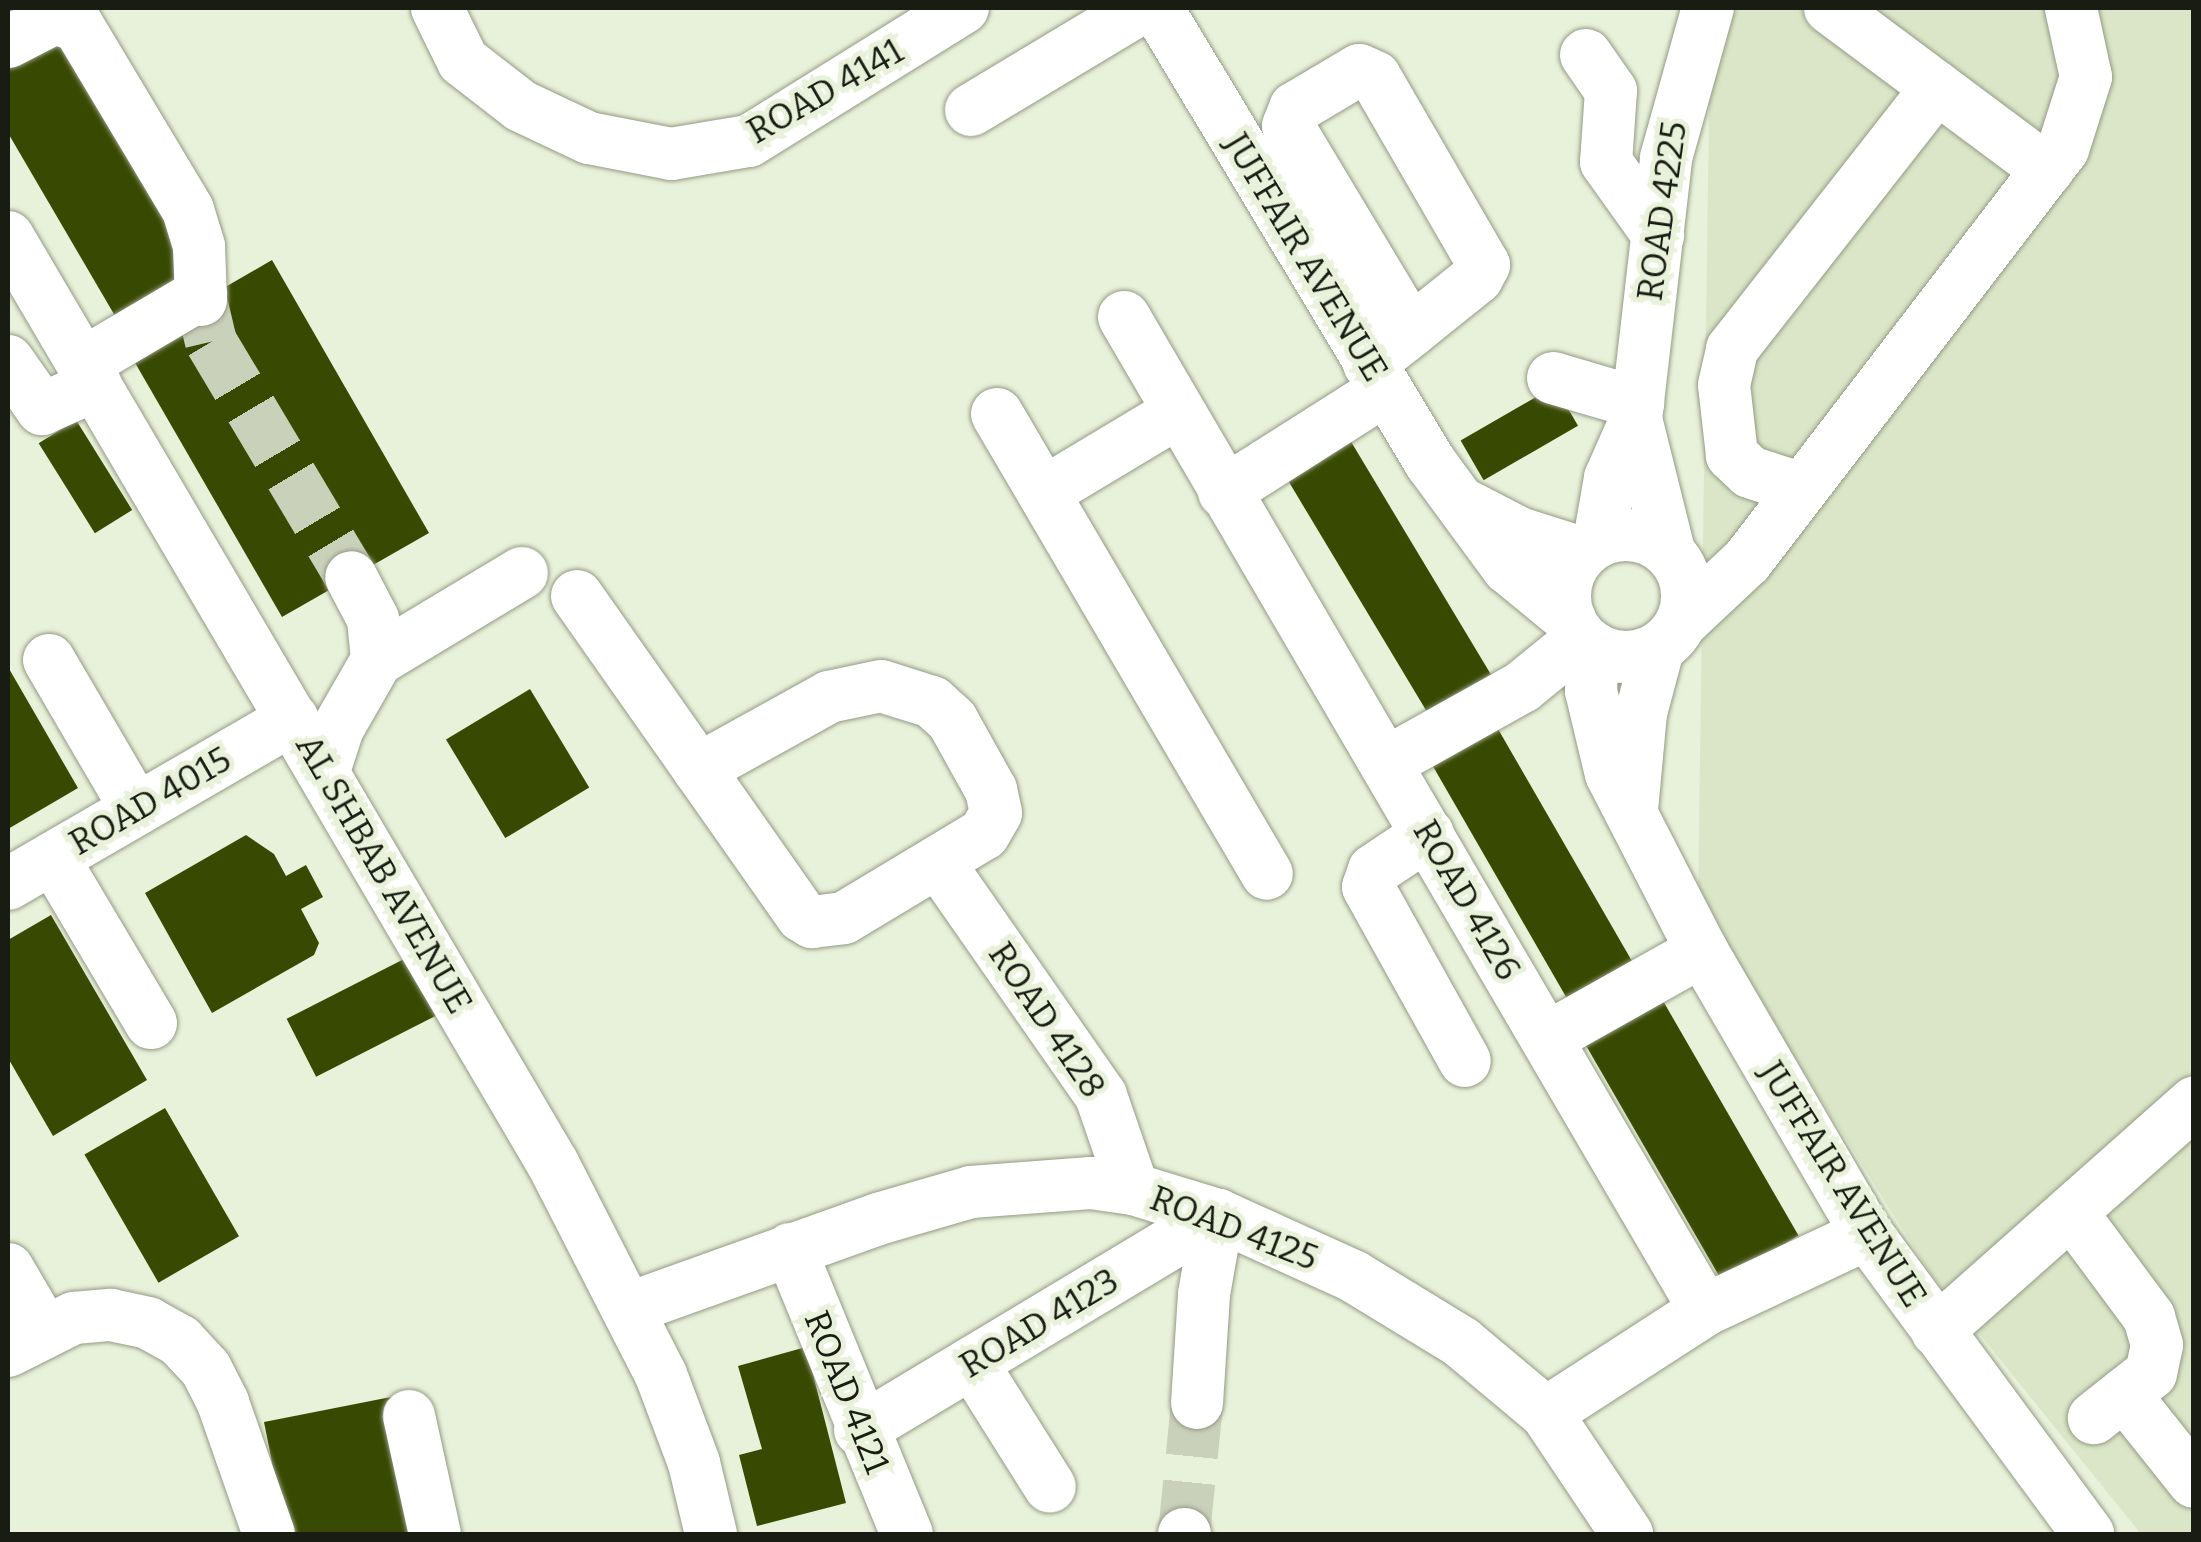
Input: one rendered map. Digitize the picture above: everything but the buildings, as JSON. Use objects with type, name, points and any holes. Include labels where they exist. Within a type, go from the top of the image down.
[{"type":"street","name":"ROAD 4141","points":[[438,8],[464,62],[522,106],[589,138],[670,154],[749,141],[963,8]]},
{"type":"street","points":[[971,110],[1141,8]]},
{"type":"street","name":"JUFFAIR AVENUE","points":[[1157,8],[1377,377],[1508,568],[1582,635],[1597,733],[1702,952],[1867,1234],[2088,1534]]},
{"type":"street","name":"ROAD 4225","points":[[1591,547],[1610,478],[1637,411],[1677,100],[1708,8]]},
{"type":"street","points":[[1830,8],[2046,170]]},
{"type":"street","points":[[1632,812],[1641,713],[1670,635],[1686,584],[1669,551],[1635,535],[1591,547],[1568,577],[1582,635],[1626,657],[1670,635],[1747,561],[2046,170],[2082,102],[2084,48],[2071,8]]},
{"type":"street","points":[[8,42],[55,18],[78,26],[188,210],[199,246],[201,297],[42,409],[8,361]]},
{"type":"street","points":[[1586,55],[1611,91],[1606,162],[1658,235]]},
{"type":"street","points":[[1224,492],[1377,377],[1411,331],[1477,278],[1483,257],[1375,77],[1359,70],[1295,108],[1288,126],[1411,331]]},
{"type":"street","points":[[1802,489],[1750,472],[1732,455],[1724,386],[1732,350],[1937,88]]},
{"type":"street","name":"AL SHBAB AVENUE","points":[[10,245],[325,768],[630,1308],[694,1463],[707,1534]]},
{"type":"street","name":"ROAD 4126","points":[[1124,317],[1705,1310]]},
{"type":"street","points":[[1553,378],[1637,411]]},
{"type":"street","name":"ROAD 4225","points":[[1637,411],[1669,551]]},
{"type":"street","points":[[1044,492],[1178,412]]},
{"type":"street","points":[[997,414],[1267,874]]},
{"type":"street","name":"JUFFAIR AVENUE","points":[[1462,502],[1519,533],[1591,547]]},
{"type":"street","points":[[325,768],[338,728],[377,660],[522,573]]},
{"type":"street","points":[[350,578],[373,618],[377,660]]},
{"type":"street","points":[[577,596],[699,769],[812,922],[834,924],[984,834],[996,801],[952,720],[907,691],[867,687],[828,697],[699,769]]},
{"type":"street","points":[[1386,763],[1522,687],[1582,635]]},
{"type":"street","points":[[49,660],[136,809]]},
{"type":"street","name":"ROAD 4015","points":[[8,884],[293,719]]},
{"type":"street","points":[[1428,834],[1374,870],[1368,886],[1464,1061]]},
{"type":"street","points":[[53,858],[151,1023]]},
{"type":"street","name":"ROAD 4128","points":[[938,862],[1101,1096],[1134,1189]]},
{"type":"street","points":[[1547,1038],[1702,952]]},
{"type":"street","points":[[1937,1331],[2194,1103]]},
{"type":"street","name":"ROAD 4125","points":[[630,1308],[790,1249],[971,1192],[1091,1183],[1134,1189],[1218,1215],[1353,1276],[1462,1342],[1546,1413],[1628,1534]]},
{"type":"street","points":[[2071,1212],[2154,1330],[2150,1373],[2109,1406],[2194,1482]]},
{"type":"street","points":[[1198,1403],[1204,1294],[1218,1215]]},
{"type":"street","name":"ROAD 4123","points":[[860,1430],[1218,1215]]},
{"type":"street","points":[[1546,1413],[1705,1310],[1867,1234]]},
{"type":"street","name":"ROAD 4121","points":[[790,1249],[860,1430],[907,1534]]},
{"type":"street","points":[[8,1269],[25,1340],[111,1315],[148,1323],[180,1341],[206,1369],[222,1403],[269,1534]]},
{"type":"street","points":[[972,1363],[1050,1486]]},
{"type":"street","points":[[408,1416],[435,1534]]},
{"type":"shaded area","points":[[1739,8],[2193,8],[2193,1534],[2141,1534],[1928,1270],[1698,903],[1710,44]]},
{"type":"tunnel","points":[[201,300],[211,342],[351,577]]},
{"type":"tunnel","points":[[1184,1534],[1197,1403]]}]
